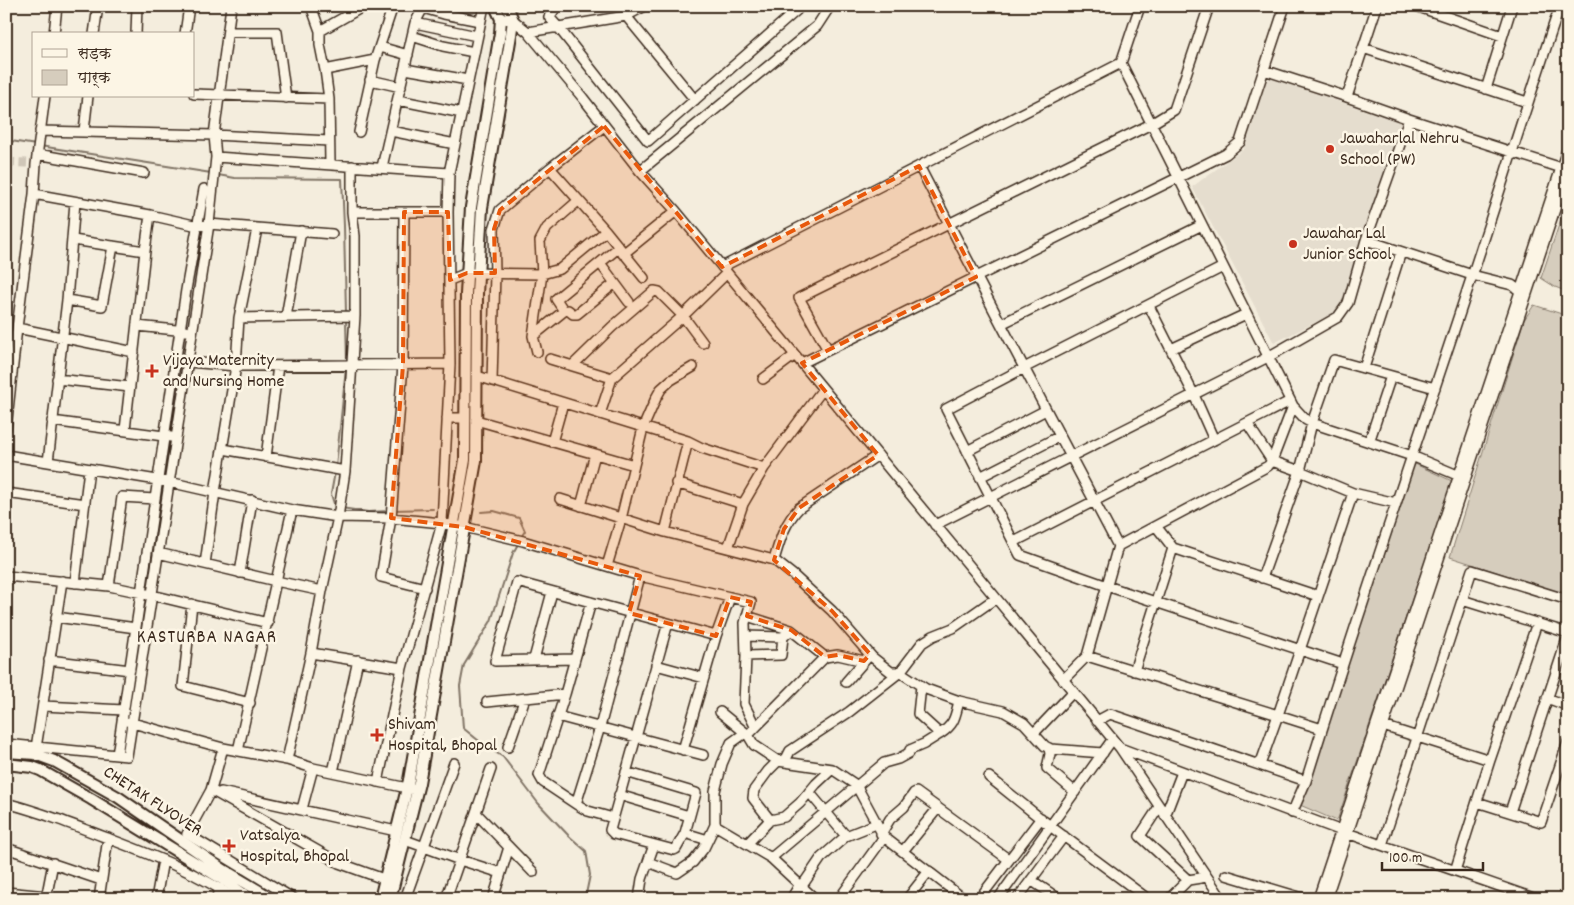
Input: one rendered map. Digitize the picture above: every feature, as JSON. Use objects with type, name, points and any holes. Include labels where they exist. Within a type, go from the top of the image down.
[{"type":"main road","points":[[390,899],[389,881],[396,831],[407,788],[465,460],[467,273],[470,207],[500,33],[501,19],[495,6]]},
{"type":"main road","points":[[380,899],[405,840],[418,791],[476,461],[482,208],[512,20],[507,6]]},
{"type":"main road","name":"CHETAK FLYOVER","points":[[6,752],[35,754],[54,760],[118,797],[222,879],[273,899]]},
{"type":"main road","name":"CHETAK FLYOVER","points":[[6,764],[32,767],[40,770],[222,879],[251,899]]},
{"type":"street","points":[[54,32],[58,6]]},
{"type":"street","points":[[94,32],[98,6]]},
{"type":"street","points":[[136,32],[137,6]]},
{"type":"street","points":[[186,32],[189,6]]},
{"type":"street","points":[[122,755],[133,723],[209,224],[216,161],[214,135],[231,6]]},
{"type":"street","points":[[311,6],[320,31],[320,46],[329,99],[330,164]]},
{"type":"street","points":[[320,31],[364,6]]},
{"type":"street","points":[[359,132],[375,60],[393,6]]},
{"type":"street","points":[[378,782],[402,668],[442,523],[450,364],[449,173],[484,6]]},
{"type":"street","points":[[557,6],[549,17],[648,142],[798,10],[795,6]]},
{"type":"street","points":[[528,32],[626,16],[645,6]]},
{"type":"street","points":[[640,172],[817,26],[830,6]]},
{"type":"street","points":[[1140,6],[1121,64],[1291,404],[1306,420],[1312,423],[1412,456],[1462,477]]},
{"type":"street","points":[[828,350],[799,298],[1151,124],[1174,110],[1209,6]]},
{"type":"street","points":[[802,363],[1226,154],[1240,142],[1286,6]]},
{"type":"street","points":[[1347,97],[1377,6]]},
{"type":"street","points":[[1416,6],[1502,36]]},
{"type":"street","points":[[1486,89],[1512,6]]},
{"type":"street","points":[[1292,813],[1306,781],[1560,6]]},
{"type":"street","points":[[382,168],[415,24],[423,7],[444,14],[480,21]]},
{"type":"street","points":[[626,16],[695,100]]},
{"type":"street","points":[[501,19],[512,20],[528,32],[640,172],[676,210],[1120,748],[1222,899]]},
{"type":"street","points":[[415,24],[477,36]]},
{"type":"street","points":[[228,32],[277,32],[286,98]]},
{"type":"street","points":[[412,36],[443,46],[474,52]]},
{"type":"street","points":[[380,47],[408,55]]},
{"type":"street","points":[[1363,48],[1527,102]]},
{"type":"street","points":[[325,70],[375,60]]},
{"type":"street","points":[[600,414],[612,378],[683,316],[725,270],[919,166],[1121,64]]},
{"type":"street","points":[[405,69],[468,80]]},
{"type":"street","points":[[1264,70],[1565,169]]},
{"type":"street","points":[[370,80],[401,88]]},
{"type":"street","points":[[195,94],[329,99]]},
{"type":"street","points":[[6,428],[34,194],[31,164],[37,151],[45,98]]},
{"type":"street","points":[[84,131],[88,98]]},
{"type":"street","points":[[398,100],[462,113]]},
{"type":"street","points":[[935,525],[1268,357],[1338,317],[1348,303],[1366,240],[1409,119]]},
{"type":"street","points":[[492,381],[495,273],[494,229],[500,210],[604,126]]},
{"type":"street","points":[[40,134],[84,131],[329,141]]},
{"type":"street","points":[[391,131],[455,144]]},
{"type":"street","points":[[1326,899],[1344,832],[1565,169],[1568,147]]},
{"type":"street","points":[[37,151],[144,173]]},
{"type":"street","points":[[216,161],[330,164],[449,173]]},
{"type":"street","points":[[287,760],[311,653],[345,471],[349,365],[355,316],[355,236],[352,212],[352,166]]},
{"type":"street","points":[[919,166],[1000,324],[1118,546],[1087,656],[1063,680]]},
{"type":"street","points":[[550,168],[644,278]]},
{"type":"street","points":[[122,755],[124,710],[180,331],[204,189]]},
{"type":"street","points":[[34,194],[150,215],[198,226],[209,224],[332,234]]},
{"type":"street","points":[[537,352],[533,336],[542,274],[540,241],[547,228],[578,200]]},
{"type":"street","points":[[48,462],[67,300],[75,202]]},
{"type":"street","points":[[564,311],[556,299],[600,263],[621,251],[676,210]]},
{"type":"street","points":[[352,212],[448,212]]},
{"type":"street","points":[[404,212],[403,365],[391,518],[381,577],[425,588]]},
{"type":"street","points":[[125,430],[150,215]]},
{"type":"street","points":[[1000,324],[1202,224]]},
{"type":"street","points":[[205,564],[236,366],[239,318],[256,229]]},
{"type":"street","points":[[286,317],[302,231]]},
{"type":"street","points":[[450,280],[467,273],[542,274],[560,269],[606,232]]},
{"type":"street","points":[[73,240],[145,251]]},
{"type":"street","points":[[1366,240],[1472,276],[1512,284],[1524,292]]},
{"type":"street","points":[[67,300],[102,306],[113,246]]},
{"type":"street","points":[[1364,368],[1401,252]]},
{"type":"street","points":[[600,263],[629,302]]},
{"type":"street","points":[[1223,267],[946,409],[1020,555],[1107,586],[1343,664]]},
{"type":"street","points":[[1512,284],[1527,281]]},
{"type":"street","points":[[533,336],[564,311],[568,310],[573,314],[577,314],[615,283]]},
{"type":"street","points":[[573,365],[654,291],[659,292],[683,316],[703,343]]},
{"type":"street","points":[[1149,306],[1194,395],[1214,440]]},
{"type":"street","points":[[1171,350],[1246,314]]},
{"type":"street","points":[[239,318],[355,316]]},
{"type":"street","points":[[137,326],[192,332]]},
{"type":"street","points":[[17,328],[134,352]]},
{"type":"street","points":[[763,380],[795,355]]},
{"type":"street","points":[[550,359],[612,378]]},
{"type":"street","points":[[1262,578],[1300,471],[1312,423],[1334,360],[1435,388]]},
{"type":"street","points":[[188,362],[236,366],[450,364]]},
{"type":"street","points":[[266,457],[278,366]]},
{"type":"street","points":[[607,566],[644,428],[661,389],[670,380],[693,367]]},
{"type":"street","points":[[175,370],[186,372]]},
{"type":"street","points":[[477,376],[688,440],[702,448],[764,468]]},
{"type":"street","points":[[1369,442],[1391,376]]},
{"type":"street","points":[[57,379],[130,387]]},
{"type":"street","points":[[728,548],[743,504],[764,468],[823,389]]},
{"type":"street","points":[[552,442],[563,403]]},
{"type":"street","points":[[1014,542],[1247,423],[1291,404]]},
{"type":"street","points":[[1118,546],[1268,466],[1272,461],[1291,404]]},
{"type":"street","points":[[967,451],[1046,410]]},
{"type":"street","points":[[448,418],[465,418]]},
{"type":"street","points":[[476,420],[634,465]]},
{"type":"street","points":[[52,421],[176,438]]},
{"type":"street","points":[[1247,423],[1272,461],[1353,493],[1396,503]]},
{"type":"street","points":[[980,477],[1060,436]]},
{"type":"street","points":[[665,532],[688,440]]},
{"type":"street","points":[[223,449],[345,471]]},
{"type":"street","points":[[581,506],[595,454]]},
{"type":"street","points":[[6,455],[159,480],[292,510],[339,510],[464,526],[523,541],[640,576],[751,602],[745,624],[744,704],[755,726]]},
{"type":"street","points":[[774,560],[784,528],[798,508],[878,455]]},
{"type":"street","points":[[75,583],[89,469]]},
{"type":"street","points":[[1318,899],[1383,726],[1462,477]]},
{"type":"street","points":[[676,482],[743,504]]},
{"type":"street","points":[[6,492],[85,504]]},
{"type":"street","points":[[1260,765],[1353,493]]},
{"type":"street","points":[[109,586],[122,496],[156,499]]},
{"type":"street","points":[[560,499],[665,532],[774,560],[794,574],[832,611],[867,658],[891,672],[900,672],[926,689],[959,701],[1003,711],[1024,723],[1048,748],[1050,754],[1047,768],[1074,792]]},
{"type":"street","points":[[240,572],[252,500]]},
{"type":"street","points":[[238,751],[292,510]]},
{"type":"street","points":[[1156,526],[1173,548],[1318,596]]},
{"type":"street","points":[[1134,671],[1173,548]]},
{"type":"street","points":[[158,553],[322,591]]},
{"type":"street","points":[[1382,845],[1472,570],[1568,600]]},
{"type":"street","points":[[6,576],[109,586],[268,623]]},
{"type":"street","points":[[576,804],[600,727],[640,576]]},
{"type":"street","points":[[36,748],[62,581]]},
{"type":"street","points":[[574,659],[495,661],[517,582],[716,636]]},
{"type":"street","points":[[534,659],[552,592]]},
{"type":"street","points":[[683,750],[716,636],[730,597]]},
{"type":"street","points":[[770,820],[753,798],[754,790],[778,761],[786,759],[790,750],[849,712],[900,672],[922,643],[933,636],[953,628],[996,598]]},
{"type":"street","points":[[1462,600],[1537,623],[1568,635],[1510,812]]},
{"type":"street","points":[[591,602],[539,776],[543,782],[576,804],[613,818]]},
{"type":"street","points":[[192,604],[183,686],[250,703]]},
{"type":"street","points":[[747,616],[791,630],[825,657]]},
{"type":"street","points":[[56,617],[136,628]]},
{"type":"street","points":[[626,772],[696,793],[686,833],[678,847],[674,850],[614,834],[610,830],[619,795],[668,623]]},
{"type":"street","points":[[1455,871],[1490,760],[1537,623]]},
{"type":"street","points":[[746,656],[781,655],[784,637],[791,630]]},
{"type":"street","points":[[746,636],[784,637]]},
{"type":"street","points":[[311,653],[402,668]]},
{"type":"street","points":[[648,862],[676,873],[693,862],[704,848],[715,825],[715,791],[722,764],[731,744],[755,726],[825,657],[838,655],[867,658]]},
{"type":"street","points":[[1087,656],[1278,714],[1322,730]]},
{"type":"street","points":[[846,682],[867,658]]},
{"type":"street","points":[[49,660],[130,670]]},
{"type":"street","points":[[333,772],[358,660]]},
{"type":"street","points":[[656,665],[704,678]]},
{"type":"street","points":[[921,686],[918,714],[940,734]]},
{"type":"street","points":[[1033,732],[1073,692]]},
{"type":"street","points":[[487,702],[565,694]]},
{"type":"street","points":[[508,747],[525,698]]},
{"type":"street","points":[[1547,698],[1568,706]]},
{"type":"street","points":[[774,861],[829,814],[856,785],[884,763],[898,759],[909,753],[910,750],[950,728],[955,719],[959,701]]},
{"type":"street","points":[[43,706],[124,710]]},
{"type":"street","points":[[720,712],[746,734],[755,747],[778,761],[832,769],[856,785],[882,835],[964,899]]},
{"type":"street","points":[[1097,721],[1110,714],[1306,781]]},
{"type":"street","points":[[557,716],[703,756]]},
{"type":"street","points":[[123,720],[223,748],[287,760],[313,768],[418,791]]},
{"type":"street","points":[[1383,726],[1490,760]]},
{"type":"street","points":[[998,899],[1112,740]]},
{"type":"street","points":[[1477,802],[1541,822],[1568,742]]},
{"type":"street","points":[[6,744],[122,755]]},
{"type":"street","points":[[223,748],[211,790],[187,834],[294,899]]},
{"type":"street","points":[[1048,748],[1103,753]]},
{"type":"street","points":[[1120,748],[1344,832],[1536,899]]},
{"type":"street","points":[[405,899],[454,763]]},
{"type":"street","points":[[302,809],[313,768]]},
{"type":"street","points":[[446,899],[491,769]]},
{"type":"street","points":[[747,844],[770,820],[784,817],[800,803],[832,769]]},
{"type":"street","points":[[1165,816],[1182,772]]},
{"type":"street","points":[[988,777],[1148,899]]},
{"type":"street","points":[[211,790],[396,831]]},
{"type":"street","points":[[211,790],[339,863],[389,881]]},
{"type":"street","points":[[809,792],[846,836]]},
{"type":"street","points":[[839,899],[882,835],[890,819],[904,807],[916,792],[920,793],[1008,859]]},
{"type":"street","points":[[619,795],[689,816]]},
{"type":"street","points":[[6,803],[62,820],[163,860],[222,879],[236,899]]},
{"type":"street","points":[[1159,807],[1140,836],[1188,880]]},
{"type":"street","points":[[903,852],[938,808]]},
{"type":"street","points":[[476,813],[533,872]]},
{"type":"street","points":[[979,899],[1041,818]]},
{"type":"street","points":[[791,899],[821,858],[846,836],[876,824]]},
{"type":"street","points":[[715,825],[774,861],[815,899]]},
{"type":"street","points":[[686,833],[708,840]]},
{"type":"street","points":[[1017,899],[1064,836]]},
{"type":"street","points":[[98,899],[108,838]]},
{"type":"street","points":[[405,840],[501,873]]},
{"type":"street","points":[[639,899],[642,879],[654,845]]},
{"type":"street","points":[[492,899],[509,846]]},
{"type":"street","points":[[6,848],[101,880]]},
{"type":"street","points":[[159,898],[163,860]]},
{"type":"street","points":[[6,892],[46,898],[53,863]]},
{"type":"street","points":[[907,899],[928,871]]},
{"type":"street","points":[[1226,875],[1306,899]]},
{"type":"street","points":[[1169,899],[1188,880],[1207,877]]},
{"type":"street","points":[[216,899],[222,879]]},
{"type":"street","points":[[1031,880],[1059,899]]},
{"type":"highlighted area","points":[[604,126],[722,267],[919,166],[976,277],[802,363],[878,455],[799,508],[784,529],[774,560],[832,611],[870,654],[864,661],[838,655],[825,657],[791,630],[747,616],[751,602],[730,597],[716,636],[629,613],[640,576],[464,527],[391,518],[403,365],[404,212],[448,212],[450,280],[467,273],[495,273],[494,229],[500,210]]},
{"type":"shaded area","name":"Jawahar Lal Junior School","points":[[1271,78],[1405,124],[1344,301],[1336,312],[1274,343],[1192,187],[1244,149],[1267,80]]},
{"type":"green space","points":[[1568,198],[1568,292],[1555,287],[1541,278]]},
{"type":"green space","points":[[1534,305],[1568,316],[1568,595],[1450,557],[1524,320]]},
{"type":"green space","points":[[1415,464],[1452,481],[1337,821],[1300,805],[1410,471]]},
{"type":"waterway","points":[[11,141],[36,145]]},
{"type":"waterway","points":[[40,146],[211,173]]},
{"type":"waterway","points":[[218,175],[235,178],[342,179],[346,313]]},
{"type":"waterway","points":[[346,320],[347,363]]},
{"type":"waterway","points":[[336,467],[346,368]]},
{"type":"waterway","points":[[335,472],[331,494],[335,507],[337,507]]},
{"type":"waterway","points":[[341,508],[368,512],[389,511]]},
{"type":"waterway","points":[[393,510],[433,509]]},
{"type":"waterway","points":[[481,512],[494,511],[519,518],[525,531],[521,537]]},
{"type":"waterway","points":[[518,544],[513,553],[491,621],[464,665],[460,686],[463,728],[503,757],[538,803],[586,851],[590,875],[585,899]]},
{"type":"tunnel","points":[[6,162],[27,163]]},
{"type":"place","name":"Jawaharlal Nehru School (PW)","points":[[1330,149]]},
{"type":"place","name":"Jawahar Lal Junior School","points":[[1293,244]]},
{"type":"place","name":"Vijaya Maternity and Nursing Home","points":[[152,371]]},
{"type":"place","name":"Shivam Hospital, Bhopal","points":[[377,735]]},
{"type":"place","name":"Vatsalya Hospital, Bhopal","points":[[229,846]]},
{"type":"district","name":"KASTURBA NAGAR","points":[[207,638]]}]
